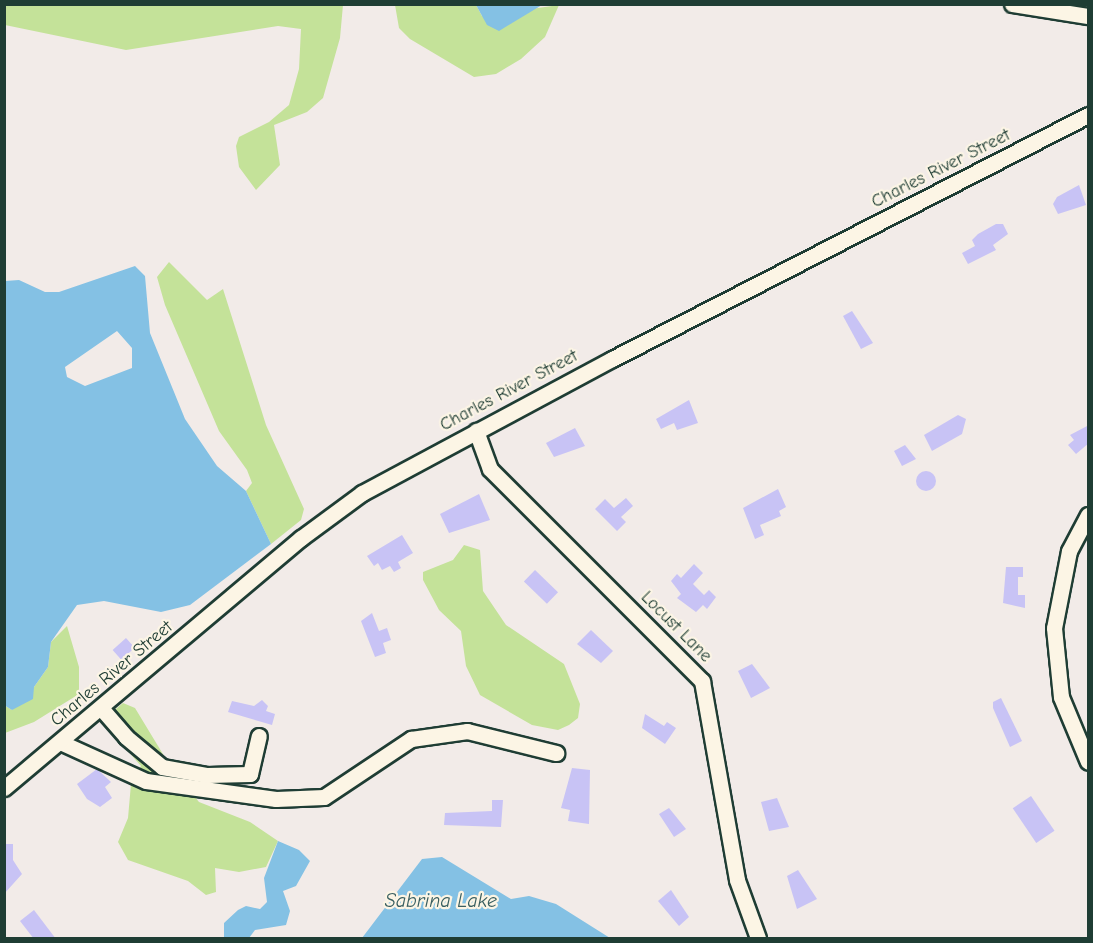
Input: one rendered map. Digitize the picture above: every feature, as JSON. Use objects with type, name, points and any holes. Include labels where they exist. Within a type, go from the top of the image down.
[{"type":"street","points":[[1012,4],[1089,16]]},
{"type":"street","name":"Charles River Street","points":[[4,788],[338,510],[476,431],[1089,115]]},
{"type":"street","name":"Locust Lane","points":[[476,431],[490,469],[702,681],[737,880],[758,939]]},
{"type":"street","points":[[1089,515],[1069,551],[1054,628],[1060,697],[1089,762]]},
{"type":"street","points":[[101,708],[126,737],[162,766],[184,771],[250,774],[259,736]]},
{"type":"street","points":[[60,742],[146,781],[276,799],[324,797],[411,739],[467,730],[556,753]]},
{"type":"green space","points":[[5,4],[343,5],[340,38],[323,98],[307,112],[274,125],[280,165],[256,190],[239,167],[236,146],[239,137],[269,122],[289,105],[299,69],[301,29],[278,26],[126,50],[5,25]]},
{"type":"green space","points":[[395,5],[476,5],[482,16],[559,5],[545,37],[521,59],[496,74],[474,77],[410,39],[399,28]]},
{"type":"green space","points":[[169,262],[207,300],[223,289],[266,425],[304,509],[301,520],[271,544],[246,491],[252,483],[247,470],[219,431],[165,305],[157,277]]},
{"type":"green space","points":[[464,545],[480,550],[483,591],[506,625],[564,664],[580,704],[578,718],[569,725],[558,730],[532,725],[480,695],[466,666],[461,631],[439,610],[423,580],[423,572],[453,560]]},
{"type":"green space","points":[[67,626],[79,667],[79,694],[34,722],[5,733],[4,705],[12,710],[34,687],[48,667],[51,642]]},
{"type":"green space","points":[[123,703],[135,708],[172,769],[199,802],[250,822],[278,841],[266,867],[239,872],[215,868],[216,892],[206,895],[188,881],[128,860],[118,842],[128,818],[131,784],[141,766],[105,725],[105,718]]},
{"type":"water","points":[[476,5],[542,5],[499,31],[487,25]]},
{"type":"water","points":[[135,266],[145,276],[150,333],[185,419],[217,466],[246,491],[271,544],[190,605],[161,612],[104,601],[77,605],[51,642],[48,667],[34,687],[33,699],[12,710],[4,705],[5,281],[19,280],[45,292],[59,292]],"holes":[[[117,331],[132,348],[132,368],[85,386],[67,377],[65,367]]]},
{"type":"water","points":[[278,841],[299,850],[310,861],[296,886],[283,891],[290,911],[286,925],[255,930],[249,938],[224,938],[224,923],[238,910],[246,906],[260,909],[267,902],[264,878]]},
{"type":"water","name":"Sabrina Lake","points":[[442,857],[511,899],[529,896],[556,904],[610,938],[362,938],[422,859]]},
{"type":"building","points":[[1079,185],[1086,205],[1058,214],[1053,204],[1057,197]]},
{"type":"building","points":[[996,224],[1003,224],[1008,234],[993,245],[996,250],[968,264],[962,253],[975,246],[972,240],[978,234]]},
{"type":"building","points":[[852,311],[873,343],[861,349],[843,316]]},
{"type":"building","points":[[689,400],[698,423],[677,430],[674,423],[661,429],[656,419]]},
{"type":"building","points":[[958,415],[966,419],[962,434],[932,451],[924,435]]},
{"type":"building","points":[[1089,425],[1089,443],[1076,454],[1068,445],[1074,440],[1070,435]]},
{"type":"building","points":[[575,428],[585,446],[554,457],[546,443]]},
{"type":"building","points":[[905,445],[916,459],[902,466],[894,451]]},
{"type":"building","points":[[922,471],[930,471],[936,477],[936,485],[930,491],[922,491],[916,485],[916,477]]},
{"type":"building","points":[[778,489],[786,507],[779,511],[781,516],[760,525],[764,535],[755,539],[743,508]]},
{"type":"building","points":[[479,494],[490,520],[449,533],[440,514]]},
{"type":"building","points":[[626,498],[633,506],[621,517],[626,522],[617,531],[595,509],[605,499],[614,508]]},
{"type":"building","points":[[402,535],[413,553],[398,562],[401,568],[394,572],[390,566],[382,570],[378,563],[374,566],[367,556]]},
{"type":"building","points":[[694,564],[703,573],[693,584],[704,595],[709,590],[716,597],[707,609],[703,605],[696,612],[677,598],[681,594],[671,581],[677,574],[681,578]]},
{"type":"building","points":[[1006,567],[1023,567],[1023,577],[1018,577],[1018,595],[1025,595],[1025,608],[1003,603]]},
{"type":"building","points":[[535,570],[558,592],[547,604],[524,582]]},
{"type":"building","points":[[372,613],[379,631],[387,628],[391,640],[383,643],[386,653],[375,657],[361,621]]},
{"type":"building","points":[[591,630],[613,651],[601,663],[577,644]]},
{"type":"building","points":[[126,638],[135,648],[121,660],[113,650]]},
{"type":"building","points":[[752,664],[770,688],[751,698],[738,671]]},
{"type":"building","points":[[1001,698],[1022,741],[1010,747],[993,708],[993,702]]},
{"type":"building","points":[[262,700],[268,706],[266,711],[275,714],[272,725],[228,712],[232,701],[254,706]]},
{"type":"building","points":[[645,714],[664,726],[667,722],[676,728],[665,744],[642,728]]},
{"type":"building","points":[[572,768],[590,770],[589,824],[568,821],[570,810],[561,808]]},
{"type":"building","points":[[97,769],[111,782],[105,787],[112,798],[100,807],[87,799],[77,784]]},
{"type":"building","points":[[1031,796],[1054,831],[1036,843],[1013,808]]},
{"type":"building","points":[[777,798],[789,827],[769,831],[761,802]]},
{"type":"building","points":[[492,800],[503,800],[501,827],[444,825],[445,813],[492,811]]},
{"type":"building","points":[[669,808],[686,829],[674,837],[659,814]]},
{"type":"building","points":[[4,844],[13,844],[13,860],[22,874],[4,894]]},
{"type":"building","points":[[798,870],[817,899],[797,909],[787,876]]},
{"type":"building","points":[[671,890],[689,917],[679,926],[658,901]]},
{"type":"building","points":[[34,910],[56,939],[34,939],[20,921]]}]
